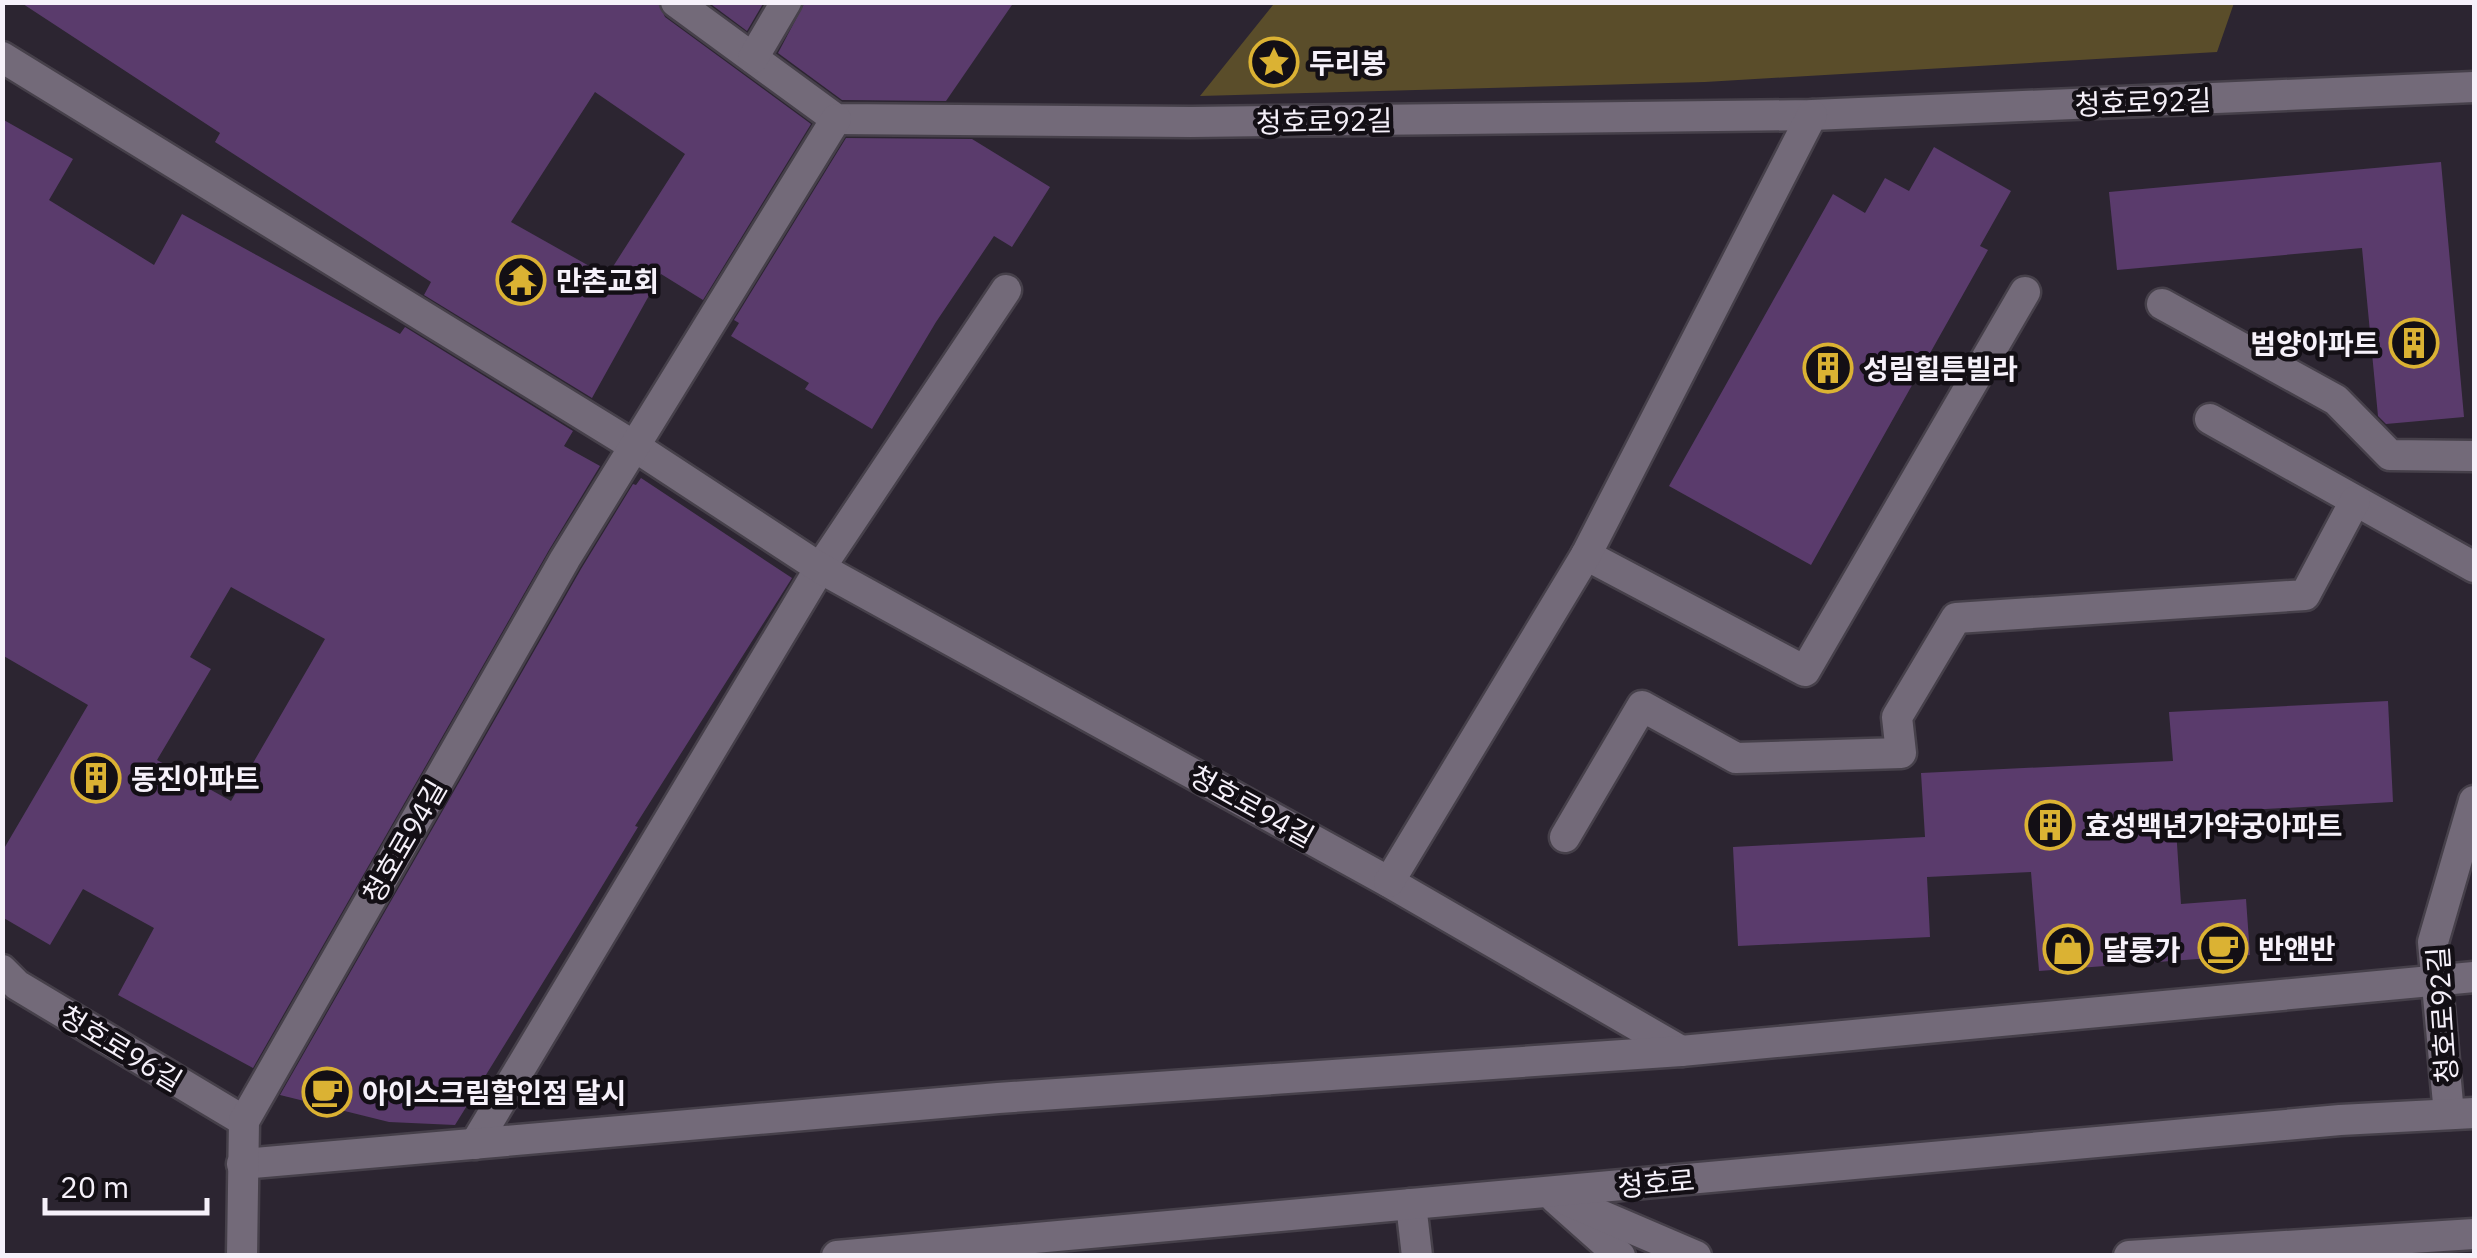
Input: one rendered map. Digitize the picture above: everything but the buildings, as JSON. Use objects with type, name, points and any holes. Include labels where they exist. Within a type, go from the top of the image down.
[{"type":"street","points":[[634,446],[836,119],[676,2]]},
{"type":"street","points":[[752,58],[786,2]]},
{"type":"street","name":"청호로94길","points":[[2,58],[634,446],[820,568],[1388,882],[1681,1051]]},
{"type":"street","name":"청호로92길","points":[[836,119],[1191,122],[1812,115],[2474,88]]},
{"type":"street","points":[[1388,882],[1586,555],[1812,115]]},
{"type":"street","points":[[475,1144],[820,568],[1006,290]]},
{"type":"street","points":[[1586,555],[1806,671],[2026,292]]},
{"type":"street","points":[[2162,304],[2336,400],[2390,455],[2474,456]]},
{"type":"street","points":[[2210,419],[2474,567]]},
{"type":"street","name":"청호로94길","points":[[242,1256],[244,1121],[565,559],[634,446]]},
{"type":"street","points":[[1565,837],[1642,706],[1736,758],[1901,753],[1897,717],[1956,618],[2305,595],[2355,501]]},
{"type":"street","name":"청호로92길","points":[[2462,1114],[2434,942],[2474,802]]},
{"type":"street","name":"청호로96길","points":[[2,970],[17,985],[244,1121]]},
{"type":"street","points":[[242,1164],[998,1098],[1681,1051],[2474,977]]},
{"type":"street","name":"청호로","points":[[837,1256],[2340,1120],[2462,1114]]},
{"type":"street","points":[[1549,1193],[1620,1256]]},
{"type":"street","points":[[1549,1193],[1696,1256]]},
{"type":"street","points":[[1412,1204],[1417,1256]]},
{"type":"street","points":[[2128,1256],[2474,1234]]},
{"type":"shaded area","points":[[1271,3],[2234,3],[2217,52],[1705,82],[1200,96]]},
{"type":"place","name":"두리봉","points":[[1274,62]]},
{"type":"place","name":"만촌교회","points":[[521,280]]},
{"type":"place","name":"범양아파트","points":[[2414,343]]},
{"type":"place","name":"성림힐튼빌라","points":[[1828,368]]},
{"type":"place","name":"동진아파트","points":[[96,778]]},
{"type":"place","name":"효성백년가약궁아파트","points":[[2050,825]]},
{"type":"place","name":"반앤반","points":[[2223,948]]},
{"type":"place","name":"달롱가","points":[[2068,949]]},
{"type":"place","name":"아이스크림할인점 달시","points":[[327,1092]]}]
